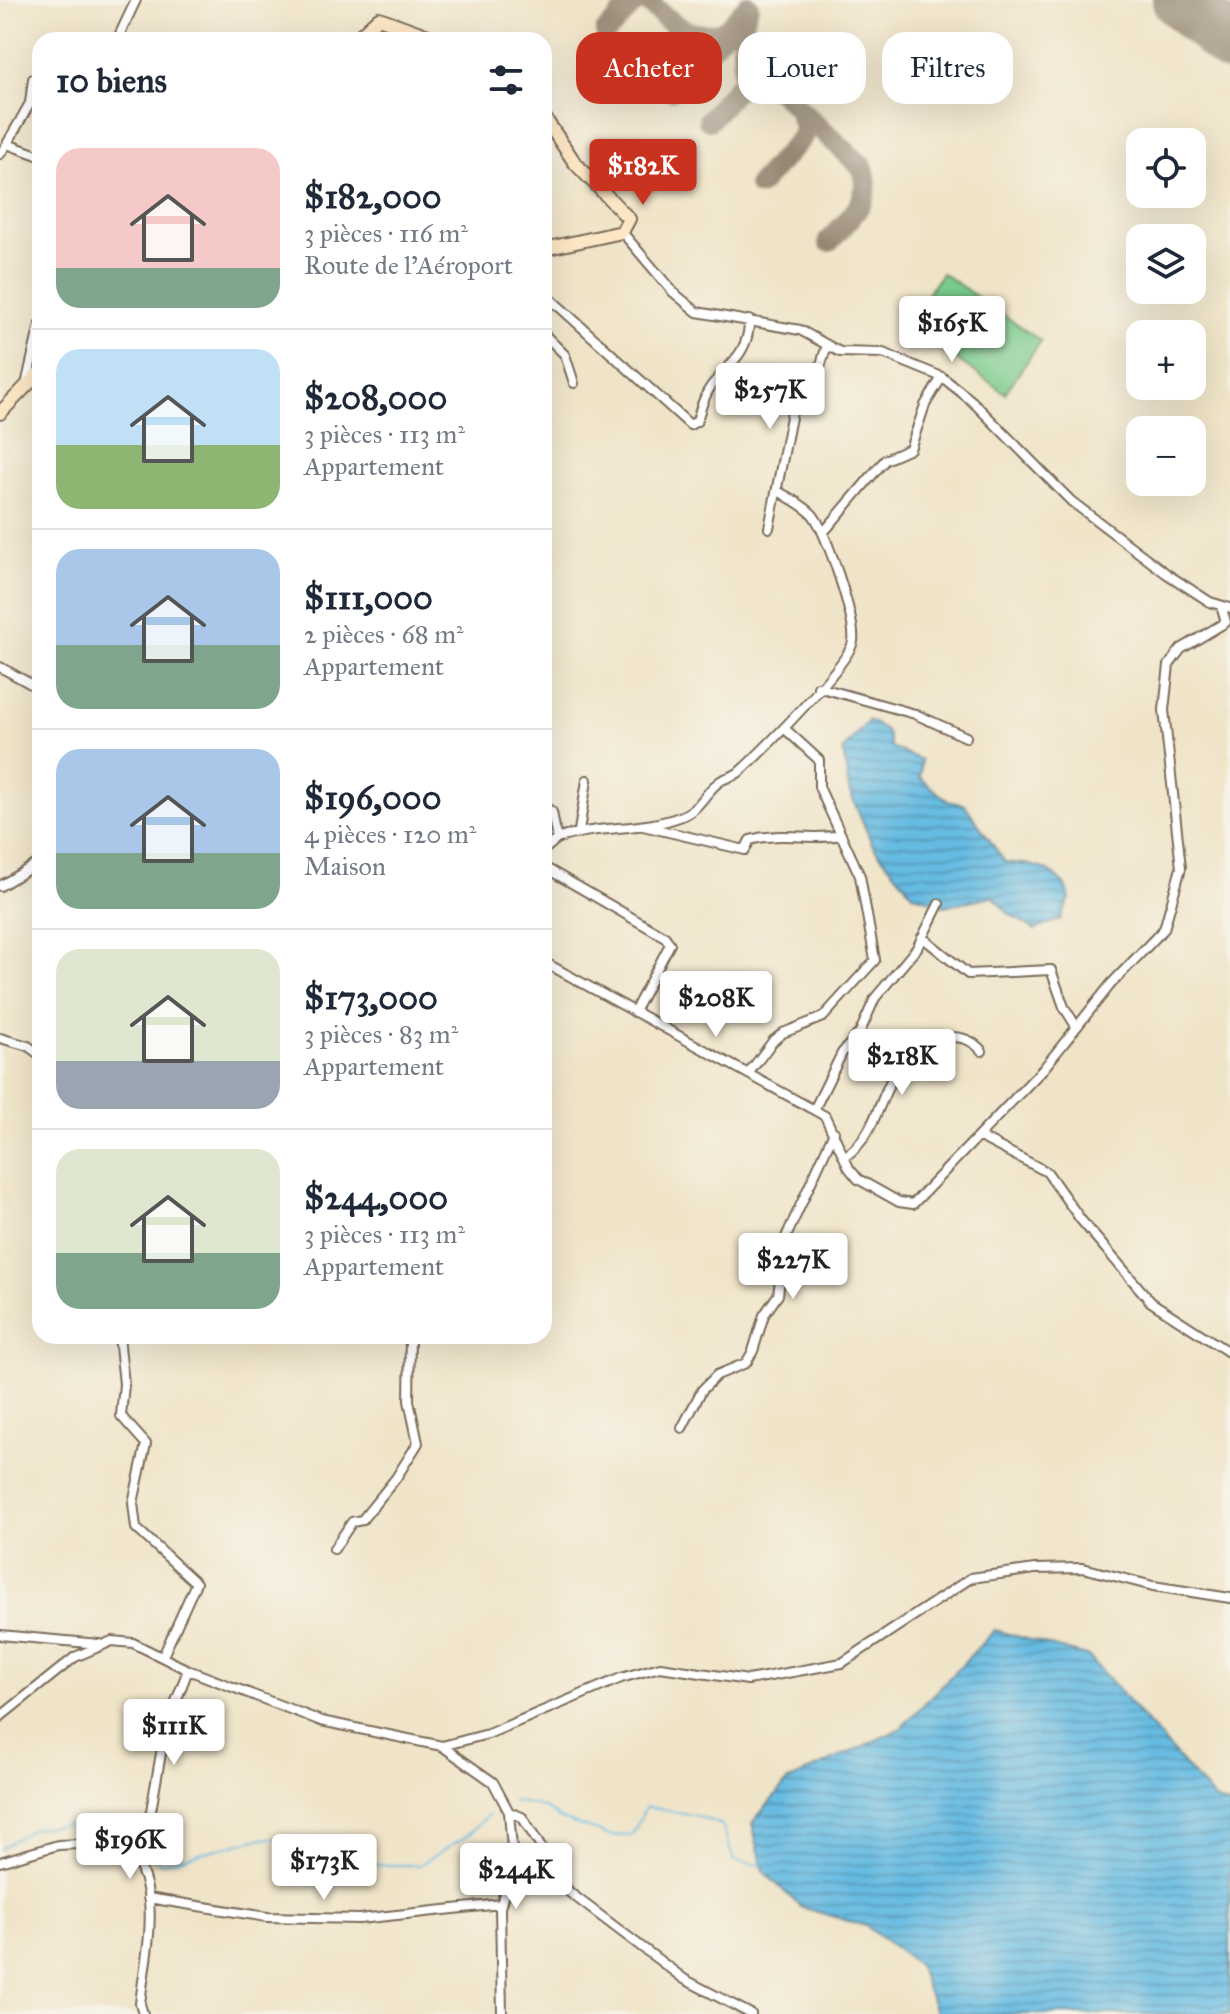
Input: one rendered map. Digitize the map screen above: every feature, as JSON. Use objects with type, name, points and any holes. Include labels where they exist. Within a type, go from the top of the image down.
[{"type":"main road","points":[[363,32],[376,19],[415,32]]},
{"type":"main road","points":[[552,129],[575,163],[629,219],[622,232],[552,247]]},
{"type":"main road","points":[[1,410],[32,380]]},
{"type":"main road","points":[[25,387],[32,385]]},
{"type":"street","points":[[121,32],[136,0]]},
{"type":"street","points":[[0,154],[30,103],[32,87]]},
{"type":"street","points":[[7,144],[32,153]]},
{"type":"street","points":[[552,966],[825,1116],[858,1179],[899,1202],[913,1204],[1044,1068],[1076,1026],[1164,929],[1181,868],[1164,710],[1169,665],[1181,649],[1226,622],[1225,607],[1167,574],[1071,501],[972,401],[942,377],[895,356],[840,352],[800,330],[697,312],[673,292],[622,232]]},
{"type":"street","points":[[552,302],[690,425],[697,421],[711,386],[736,361],[747,343],[749,320]]},
{"type":"street","points":[[552,342],[565,355],[574,383]]},
{"type":"street","points":[[769,528],[792,412],[812,388],[827,345]]},
{"type":"street","points":[[25,387],[32,358]]},
{"type":"street","points":[[823,533],[885,460],[910,449],[925,405],[942,377]]},
{"type":"street","points":[[552,843],[579,831],[672,819],[694,809],[722,780],[741,771],[843,661],[853,644],[849,606],[823,533],[812,514],[778,491]]},
{"type":"street","points":[[0,667],[32,685]]},
{"type":"street","points":[[818,687],[915,714],[966,737]]},
{"type":"street","points":[[748,1074],[773,1041],[783,1033],[823,1017],[875,960],[860,876],[819,787],[819,760],[784,728]]},
{"type":"street","points":[[579,831],[587,780]]},
{"type":"street","points":[[552,812],[557,839]]},
{"type":"street","points":[[635,824],[745,850],[750,840],[764,836],[788,833],[822,839],[841,835]]},
{"type":"street","points":[[0,886],[32,867]]},
{"type":"street","points":[[552,872],[665,937],[670,944],[634,1012]]},
{"type":"street","points":[[814,1110],[842,1053],[860,1032],[875,998],[922,937],[939,904]]},
{"type":"street","points":[[922,937],[968,974],[1051,970],[1064,1007],[1076,1026]]},
{"type":"street","points":[[844,1157],[859,1147],[902,1062],[918,1049],[952,1036],[965,1037],[982,1051]]},
{"type":"street","points":[[0,1038],[32,1049]]},
{"type":"street","points":[[682,1428],[702,1390],[717,1375],[746,1363],[753,1351],[764,1315],[778,1295],[791,1221],[834,1132]]},
{"type":"street","points":[[980,1137],[1047,1172],[1081,1220],[1151,1302],[1230,1353]]},
{"type":"street","points":[[120,1344],[124,1384],[121,1416],[146,1444],[133,1503],[136,1528],[196,1583],[163,1656]]},
{"type":"street","points":[[334,1549],[352,1522],[362,1520],[396,1478],[418,1443],[409,1401],[410,1344]]},
{"type":"street","points":[[442,1746],[488,1734],[621,1678],[660,1667],[748,1680],[842,1663],[971,1578],[1035,1569],[1083,1568],[1153,1586],[1230,1598]]},
{"type":"street","points":[[0,1635],[100,1644]]},
{"type":"street","points":[[0,1717],[75,1657],[112,1641],[133,1643],[188,1670],[321,1721],[442,1746],[493,1782],[509,1812],[513,1862],[501,1904],[502,2014]]},
{"type":"street","points":[[137,1857],[151,1811],[165,1730],[188,1670]]},
{"type":"street","points":[[509,1812],[522,1817],[569,1892],[684,1979],[751,2014]]},
{"type":"street","points":[[0,1862],[58,1845],[122,1842],[137,1857],[148,1898],[151,1933],[140,2004],[143,2014]]},
{"type":"street","points":[[148,1898],[267,1917],[359,1919],[501,1904]]},
{"type":"green space","points":[[942,273],[1041,341],[1005,393],[906,324]]},
{"type":"water","points":[[869,720],[887,732],[891,747],[921,760],[920,778],[948,801],[965,805],[1005,862],[1035,866],[1060,880],[1070,898],[1061,919],[1035,930],[1008,913],[993,896],[944,906],[913,894],[873,846],[849,790],[843,750]]},
{"type":"water","points":[[995,1630],[1089,1657],[1215,1800],[1230,1805],[1230,2014],[936,2014],[918,1965],[866,1926],[801,1907],[764,1872],[752,1823],[788,1781],[900,1729]]},
{"type":"waterway","points":[[513,1801],[543,1808],[558,1818],[612,1836],[632,1835],[646,1807],[694,1815],[722,1825],[734,1861],[762,1865]]},
{"type":"waterway","points":[[144,1848],[161,1863],[257,1839],[298,1837],[313,1848],[341,1843],[362,1865],[419,1865],[468,1835],[488,1815]]},
{"type":"waterway","points":[[0,1849],[31,1829],[104,1819],[138,1843]]},
{"type":"taxiway","points":[[606,32],[637,0]]},
{"type":"taxiway","points":[[646,0],[673,24],[692,33],[714,34],[726,30]]},
{"type":"taxiway","points":[[709,120],[743,81],[743,21],[748,6]]},
{"type":"taxiway","points":[[722,35],[747,7]]},
{"type":"taxiway","points":[[794,104],[862,167],[865,178],[863,198],[858,208],[829,241]]},
{"type":"taxiway","points":[[759,185],[802,137],[804,127],[798,108]]},
{"type":"runway","points":[[1180,0],[1230,44]]}]
